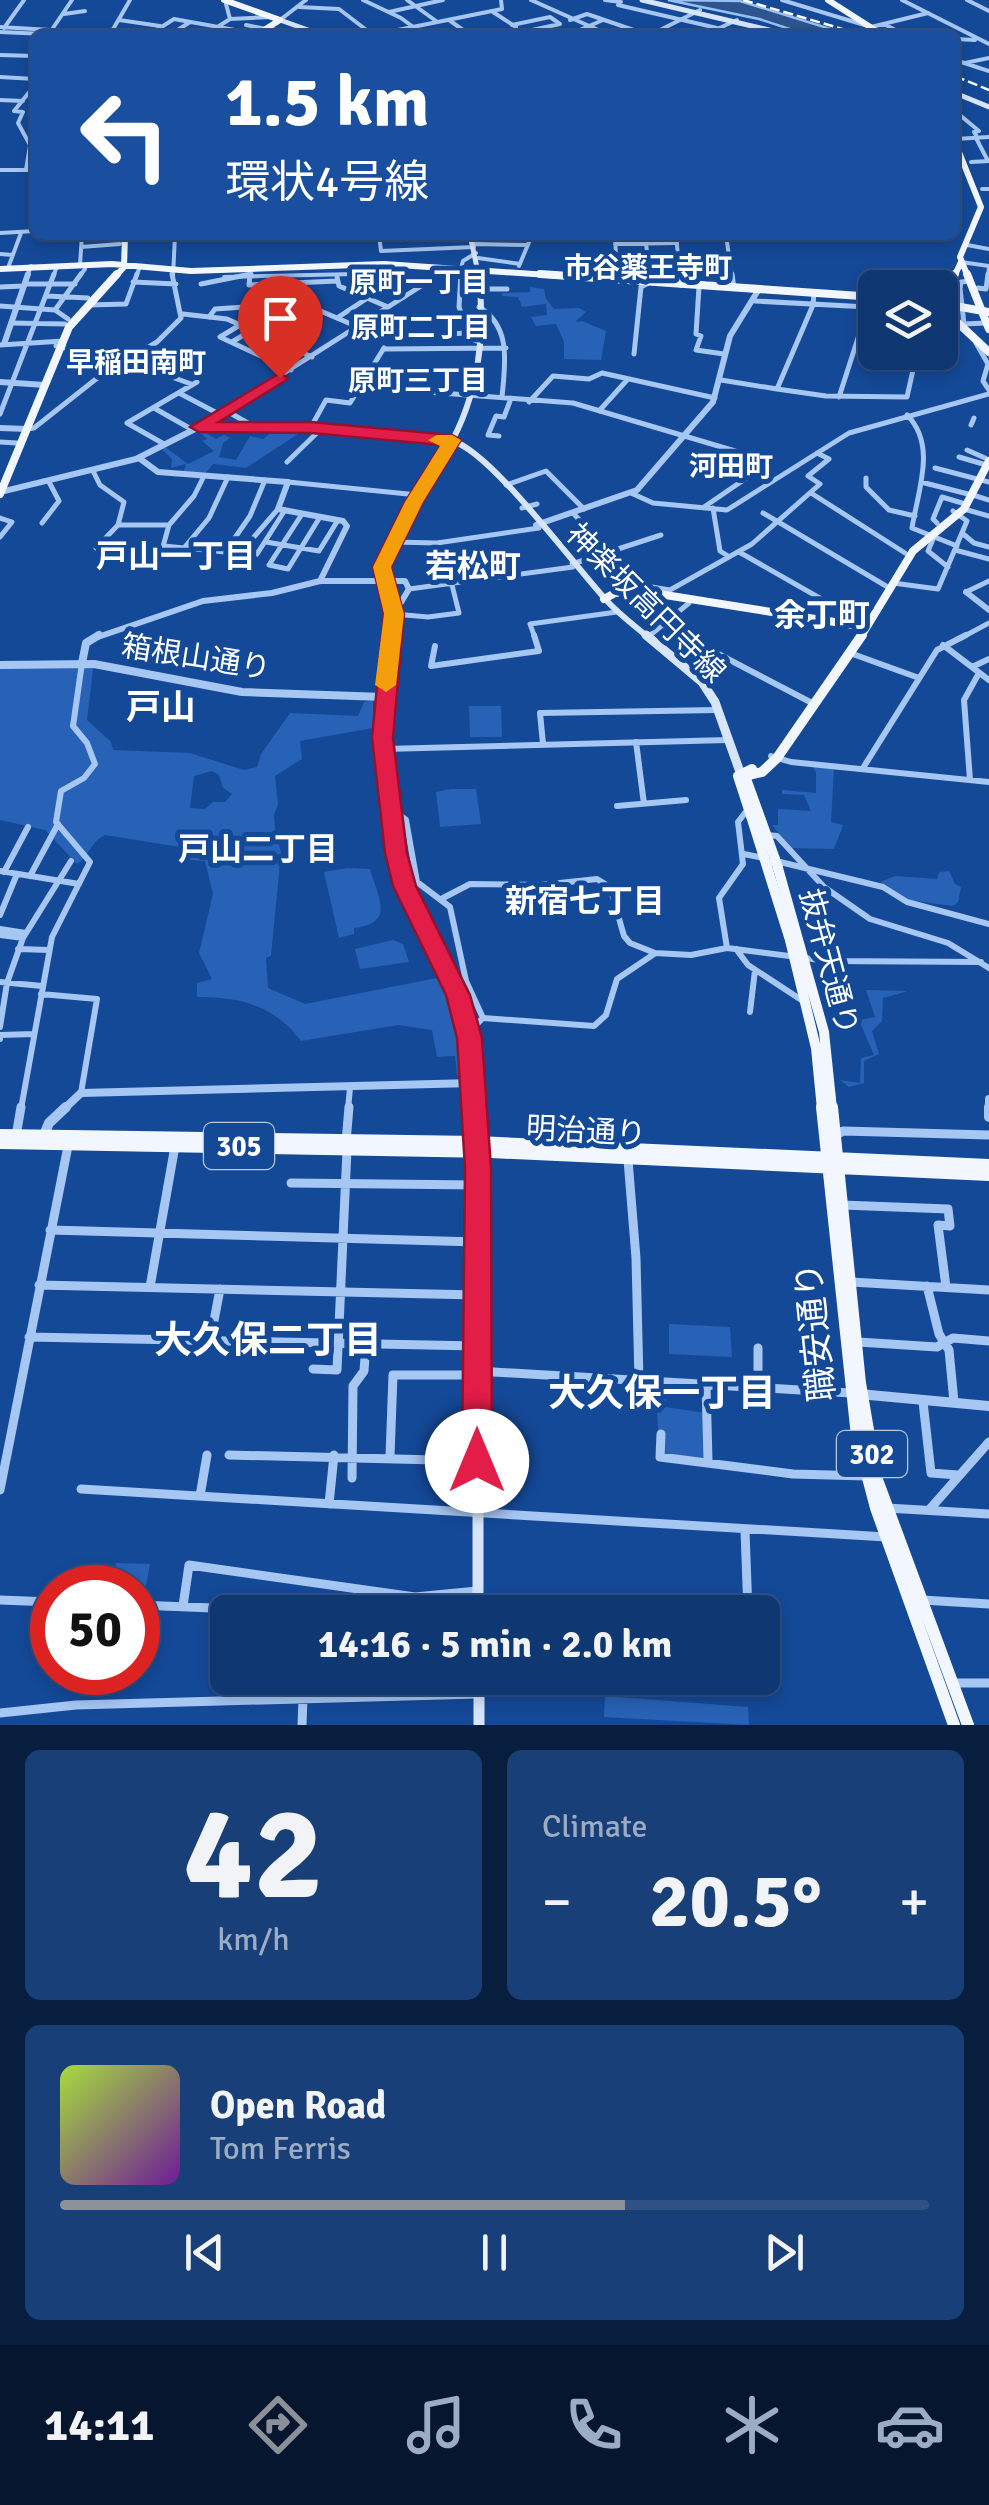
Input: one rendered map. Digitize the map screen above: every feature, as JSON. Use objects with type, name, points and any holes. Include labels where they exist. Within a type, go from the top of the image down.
[{"type":"main road","points":[[642,0],[699,10],[772,30]]},
{"type":"main road","points":[[652,0],[774,30]]},
{"type":"main road","points":[[830,0],[873,30]]},
{"type":"main road","points":[[225,2],[308,30]]},
{"type":"main road","points":[[263,30],[280,20]]},
{"type":"main road","points":[[960,94],[989,106]]},
{"type":"main road","points":[[958,279],[964,270],[967,245],[988,208],[986,189],[960,144]]},
{"type":"main road","points":[[960,149],[980,202],[960,251],[964,270],[988,320]]},
{"type":"main road","points":[[0,491],[66,322],[121,267],[122,240]]},
{"type":"main road","points":[[472,240],[480,271],[472,396],[382,567],[394,614],[384,697],[384,749],[396,853],[404,886],[465,1014],[474,1083]]},
{"type":"main road","points":[[384,264],[461,270]]},
{"type":"main road","points":[[3,270],[303,270],[384,264],[617,278],[734,288],[757,294]]},
{"type":"main road","points":[[31,268],[83,267]]},
{"type":"main road","points":[[480,271],[518,268],[757,294],[858,298]]},
{"type":"main road","points":[[964,270],[978,288],[988,320]]},
{"type":"main road","points":[[59,343],[88,301]]},
{"type":"main road","points":[[958,309],[988,320]]},
{"type":"main road","points":[[958,321],[989,352]]},
{"type":"main road","points":[[0,491],[3,474],[25,429]]},
{"type":"main road","name":"神楽坂高円寺線","points":[[452,440],[464,444],[617,612],[708,688],[743,774]]},
{"type":"main road","points":[[812,703],[905,553],[963,504],[982,481],[987,460]]},
{"type":"main road","points":[[889,584],[937,523],[963,504]]},
{"type":"main road","points":[[604,599],[632,591],[844,621],[862,627]]},
{"type":"main road","points":[[604,599],[632,596],[862,627]]},
{"type":"main road","points":[[743,774],[762,772],[849,653],[862,627]]},
{"type":"main road","name":"抜弁天通り","points":[[832,1162],[799,957],[777,863],[743,774],[738,780],[790,940],[799,957],[824,1032],[835,1140],[832,1162]]},
{"type":"main road","points":[[760,857],[787,949],[799,957]]},
{"type":"main road","points":[[442,960],[463,991],[474,1027],[478,1595]]},
{"type":"main road","name":"明治通り","points":[[0,1135],[10,1140],[346,1146]]},
{"type":"main road","name":"明治通り","points":[[10,1140],[44,1135],[175,1144],[477,1147],[832,1162],[989,1176]]},
{"type":"main road","name":"明治通り","points":[[477,1147],[628,1158],[989,1165]]},
{"type":"main road","name":"職安通り","points":[[832,1162],[841,1205],[845,1281],[857,1342],[856,1394],[887,1537],[947,1684],[968,1725]]},
{"type":"main road","name":"職安通り","points":[[832,1162],[866,1476],[921,1600],[947,1684],[954,1725]]},
{"type":"main road","points":[[479,1695],[479,1725]]},
{"type":"street","points":[[1,30],[24,0]]},
{"type":"street","points":[[52,28],[72,0]]},
{"type":"street","points":[[113,30],[130,0]]},
{"type":"street","points":[[280,20],[306,0]]},
{"type":"street","points":[[363,0],[418,30]]},
{"type":"street","points":[[408,0],[438,22]]},
{"type":"street","points":[[388,12],[443,0]]},
{"type":"street","points":[[396,30],[503,9],[501,0]]},
{"type":"street","points":[[531,0],[594,30]]},
{"type":"street","points":[[605,0],[623,1]]},
{"type":"street","points":[[782,0],[870,30]]},
{"type":"street","points":[[902,0],[980,40]]},
{"type":"street","points":[[967,0],[989,11]]},
{"type":"street","points":[[623,1],[618,5],[725,30]]},
{"type":"street","points":[[225,2],[230,19]]},
{"type":"street","points":[[299,7],[338,9],[368,30]]},
{"type":"street","points":[[660,30],[699,10]]},
{"type":"street","points":[[63,14],[85,11]]},
{"type":"street","points":[[492,11],[519,30]]},
{"type":"street","points":[[538,11],[560,24],[538,30]]},
{"type":"street","points":[[878,30],[883,24],[928,13]]},
{"type":"street","points":[[512,25],[562,14]]},
{"type":"street","points":[[570,20],[587,14],[634,30]]},
{"type":"street","points":[[212,30],[230,19],[272,17]]},
{"type":"street","points":[[157,30],[174,18],[232,30]]},
{"type":"street","points":[[119,20],[162,27]]},
{"type":"street","points":[[448,20],[463,30]]},
{"type":"street","points":[[580,30],[604,20]]},
{"type":"street","points":[[715,30],[737,20]]},
{"type":"street","points":[[178,30],[190,22]]},
{"type":"street","points":[[240,30],[248,24],[275,30]]},
{"type":"street","points":[[883,24],[895,30]]},
{"type":"street","points":[[612,30],[622,26]]},
{"type":"street","points":[[1,30],[59,30]]},
{"type":"street","points":[[1,30],[30,31]]},
{"type":"street","points":[[960,39],[989,41]]},
{"type":"street","points":[[0,54],[30,56]]},
{"type":"street","points":[[963,64],[989,58]]},
{"type":"street","points":[[960,62],[989,71]]},
{"type":"street","points":[[0,77],[30,80]]},
{"type":"street","points":[[30,89],[12,114],[30,111]]},
{"type":"street","points":[[0,100],[23,101]]},
{"type":"street","points":[[24,112],[18,123],[30,140]]},
{"type":"street","points":[[960,114],[980,131],[974,132],[988,162],[971,162]]},
{"type":"street","points":[[960,138],[989,137]]},
{"type":"street","points":[[26,170],[30,160]]},
{"type":"street","points":[[1,171],[30,170]]},
{"type":"street","points":[[0,233],[30,232]]},
{"type":"street","points":[[3,270],[14,255],[21,233]]},
{"type":"street","points":[[54,310],[76,284],[83,267],[82,240]]},
{"type":"street","points":[[81,247],[113,240]]},
{"type":"street","points":[[175,240],[171,271],[183,314]]},
{"type":"street","points":[[379,240],[380,251],[528,245]]},
{"type":"street","points":[[502,244],[503,240]]},
{"type":"street","points":[[475,250],[518,268],[530,240]]},
{"type":"street","points":[[615,240],[617,278]]},
{"type":"street","points":[[646,240],[648,260]]},
{"type":"street","points":[[615,244],[670,240]]},
{"type":"street","points":[[676,240],[681,284]]},
{"type":"street","points":[[727,240],[734,288]]},
{"type":"street","points":[[967,245],[989,249]]},
{"type":"street","points":[[475,250],[461,270],[460,308],[470,339],[477,345]]},
{"type":"street","points":[[0,254],[14,255]]},
{"type":"street","points":[[264,268],[265,258]]},
{"type":"street","points":[[681,266],[731,267]]},
{"type":"street","points":[[978,288],[986,289],[989,266],[964,270],[958,298],[961,324],[988,320]]},
{"type":"street","points":[[201,284],[207,279],[303,270],[337,273],[406,267]]},
{"type":"street","points":[[31,268],[2,344],[59,343],[87,352],[84,356],[112,368]]},
{"type":"street","points":[[0,414],[56,269]]},
{"type":"street","points":[[47,296],[126,304],[138,269]]},
{"type":"street","points":[[0,491],[139,458],[291,370],[450,270]]},
{"type":"street","points":[[337,273],[338,281]]},
{"type":"street","points":[[250,276],[249,285],[338,281],[389,308]]},
{"type":"street","points":[[134,282],[176,284]]},
{"type":"street","points":[[290,298],[305,282]]},
{"type":"street","points":[[634,354],[641,287],[650,282]]},
{"type":"street","points":[[0,288],[76,284]]},
{"type":"street","points":[[462,285],[507,288]]},
{"type":"street","points":[[699,287],[696,334],[700,336],[696,350],[724,354]]},
{"type":"street","points":[[393,542],[437,544],[538,526],[632,493],[714,398],[724,354],[738,321],[757,294]]},
{"type":"street","points":[[209,316],[215,308],[260,306],[262,298],[290,298],[359,327]]},
{"type":"street","points":[[337,318],[367,298]]},
{"type":"street","points":[[777,390],[814,298],[858,300]]},
{"type":"street","points":[[231,342],[300,301]]},
{"type":"street","points":[[0,306],[54,310],[66,322]]},
{"type":"street","points":[[480,307],[498,326],[506,348],[502,397]]},
{"type":"street","points":[[183,314],[241,325],[312,356]]},
{"type":"street","points":[[0,428],[34,428],[112,368],[157,342],[183,314]]},
{"type":"street","points":[[11,323],[66,322]]},
{"type":"street","points":[[241,325],[220,337],[291,370]]},
{"type":"street","points":[[448,334],[468,333]]},
{"type":"street","points":[[243,348],[265,336]]},
{"type":"street","points":[[839,396],[858,337]]},
{"type":"street","points":[[632,493],[654,503],[727,510],[849,433],[989,392],[983,381],[988,364],[974,339]]},
{"type":"street","points":[[311,428],[326,400],[351,403],[384,348],[506,348]]},
{"type":"street","points":[[126,360],[194,383],[127,423],[164,444]]},
{"type":"street","points":[[721,380],[839,396],[907,396],[913,370]]},
{"type":"street","points":[[529,402],[552,376],[589,379],[602,374],[714,398]]},
{"type":"street","points":[[599,410],[627,379]]},
{"type":"street","points":[[0,382],[42,384]]},
{"type":"street","points":[[388,389],[573,403],[752,456]]},
{"type":"street","points":[[178,393],[254,427]]},
{"type":"street","points":[[499,436],[488,435],[496,416],[508,412],[510,401]]},
{"type":"street","points":[[154,408],[195,428],[322,428],[452,440]]},
{"type":"street","points":[[907,415],[924,438],[912,528],[989,559]]},
{"type":"street","points":[[287,462],[322,428]]},
{"type":"street","points":[[0,442],[17,442]]},
{"type":"street","points":[[967,450],[987,460]]},
{"type":"street","points":[[808,476],[829,459],[817,452]]},
{"type":"street","points":[[958,457],[987,460]]},
{"type":"street","points":[[139,458],[156,472],[266,478],[418,495]]},
{"type":"street","points":[[704,508],[763,462],[782,472]]},
{"type":"street","points":[[632,591],[633,584],[670,590],[752,544],[820,484],[790,467]]},
{"type":"street","points":[[935,468],[982,481]]},
{"type":"street","points":[[92,471],[100,485],[124,502],[118,525],[96,548],[113,556],[158,558],[169,525],[194,496],[204,476]]},
{"type":"street","points":[[504,486],[546,472],[584,509]]},
{"type":"street","points":[[184,548],[209,518],[228,477]]},
{"type":"street","points":[[164,546],[225,552],[250,516],[266,478]]},
{"type":"street","points":[[866,478],[866,487],[889,510],[916,516]]},
{"type":"street","points":[[42,523],[60,500],[49,482]]},
{"type":"street","points":[[282,510],[247,545],[257,554],[282,510],[288,482]]},
{"type":"street","points":[[921,482],[989,516]]},
{"type":"street","points":[[811,493],[905,553]]},
{"type":"street","points":[[937,523],[933,519],[942,497],[963,504],[989,500]]},
{"type":"street","points":[[522,508],[537,504]]},
{"type":"street","points":[[763,513],[889,584],[938,589],[968,521],[963,504]]},
{"type":"street","points":[[713,508],[720,550],[728,556]]},
{"type":"street","points":[[282,510],[338,520],[347,526],[320,580]]},
{"type":"street","points":[[573,512],[609,552]]},
{"type":"street","points":[[302,514],[269,566],[288,569],[320,517]]},
{"type":"street","points":[[0,518],[12,522],[0,537]]},
{"type":"street","points":[[266,542],[319,550],[338,520]]},
{"type":"street","points":[[118,525],[169,525]]},
{"type":"street","points":[[962,533],[974,543],[989,547]]},
{"type":"street","points":[[409,589],[572,566],[661,535]]},
{"type":"street","points":[[927,537],[928,551],[940,565],[948,567]]},
{"type":"street","points":[[738,551],[846,612],[844,621]]},
{"type":"street","points":[[30,876],[58,824],[62,791],[84,778],[96,764],[87,743],[73,726],[86,642],[202,601],[272,593],[320,580],[406,581],[409,589]]},
{"type":"street","points":[[989,581],[966,592],[989,610]]},
{"type":"street","points":[[409,589],[394,614],[428,617],[459,613],[452,585]]},
{"type":"street","points":[[648,637],[689,603]]},
{"type":"street","points":[[435,646],[432,666],[539,650],[530,624],[617,612]]},
{"type":"street","points":[[863,768],[944,645],[989,624]]},
{"type":"street","points":[[663,625],[812,703]]},
{"type":"street","points":[[944,645],[989,680]]},
{"type":"street","points":[[688,670],[711,650]]},
{"type":"street","points":[[849,653],[919,678]]},
{"type":"street","points":[[972,667],[989,658]]},
{"type":"street","name":"箱根山通り","points":[[0,665],[82,664],[125,668],[242,692],[384,697]]},
{"type":"street","points":[[970,780],[964,700],[979,672]]},
{"type":"street","points":[[543,744],[540,713],[717,710]]},
{"type":"street","points":[[384,749],[728,740]]},
{"type":"street","points":[[636,742],[644,804]]},
{"type":"street","points":[[774,757],[989,782]]},
{"type":"street","points":[[616,806],[686,800]]},
{"type":"street","points":[[393,810],[406,820],[417,882],[424,890],[443,898],[454,918],[466,982],[484,1018]]},
{"type":"street","points":[[750,813],[738,822],[743,864],[720,898],[731,949],[806,1004]]},
{"type":"street","points":[[10,1140],[56,924],[90,862],[58,824]]},
{"type":"street","points":[[28,827],[2,872],[79,884]]},
{"type":"street","points":[[766,836],[776,836],[806,868],[870,919],[948,943],[989,968]]},
{"type":"street","points":[[744,854],[883,886],[907,902],[989,924]]},
{"type":"street","points":[[0,1027],[4,982],[18,949],[71,861]]},
{"type":"street","points":[[0,915],[17,874]]},
{"type":"street","points":[[443,898],[470,884],[525,886],[601,880],[610,888],[624,936],[630,944],[655,953],[731,949],[799,957],[981,962]]},
{"type":"street","points":[[0,932],[25,935]]},
{"type":"street","points":[[18,949],[49,950]]},
{"type":"street","points":[[474,1027],[484,1018],[594,1026],[606,1015],[617,979],[655,953]]},
{"type":"street","points":[[750,1012],[755,970]]},
{"type":"street","points":[[4,982],[97,999],[81,1093],[49,1123],[44,1135]]},
{"type":"street","points":[[0,1039],[0,1035],[34,1034]]},
{"type":"street","points":[[81,1093],[474,1083]]},
{"type":"street","points":[[314,1369],[337,1370],[350,1088]]},
{"type":"street","points":[[989,1099],[989,1117]]},
{"type":"street","points":[[835,1140],[843,1131],[989,1135]]},
{"type":"street","points":[[0,1490],[69,1139]]},
{"type":"street","points":[[150,1287],[175,1144]]},
{"type":"street","points":[[628,1158],[639,1381]]},
{"type":"street","points":[[291,1182],[478,1185]]},
{"type":"street","points":[[841,1205],[948,1210],[950,1226],[938,1226],[946,1287]]},
{"type":"street","points":[[50,1230],[477,1242]]},
{"type":"street","points":[[845,1281],[989,1290]]},
{"type":"street","points":[[39,1285],[477,1296]]},
{"type":"street","points":[[927,1286],[949,1350],[954,1403]]},
{"type":"street","points":[[210,1342],[220,1288]]},
{"type":"street","points":[[29,1337],[477,1346]]},
{"type":"street","points":[[857,1342],[937,1347],[954,1338],[989,1341]]},
{"type":"street","points":[[352,1478],[353,1386],[364,1372],[366,1344]]},
{"type":"street","points":[[758,1348],[758,1388]]},
{"type":"street","points":[[390,1456],[392,1375],[469,1375],[477,1371],[989,1406]]},
{"type":"street","points":[[706,1384],[708,1462]]},
{"type":"street","points":[[923,1402],[931,1473],[958,1475]]},
{"type":"street","points":[[661,1434],[660,1457],[792,1474],[866,1476]]},
{"type":"street","points":[[930,1510],[989,1442]]},
{"type":"street","points":[[200,1496],[207,1455]]},
{"type":"street","points":[[330,1504],[334,1455]]},
{"type":"street","points":[[229,1456],[352,1455],[477,1461]]},
{"type":"street","points":[[81,1490],[887,1537]]},
{"type":"street","points":[[881,1508],[989,1514]]},
{"type":"street","points":[[745,1531],[747,1595]]},
{"type":"street","points":[[184,1606],[188,1565],[415,1597],[478,1590]]},
{"type":"street","points":[[0,1600],[30,1601]]},
{"type":"street","points":[[921,1600],[989,1604]]},
{"type":"street","points":[[160,1606],[210,1608]]},
{"type":"street","points":[[947,1684],[989,1683]]},
{"type":"street","points":[[0,1713],[76,1704],[431,1695]]},
{"type":"street","points":[[302,1725],[303,1698]]},
{"type":"shaded area","points":[[668,0],[740,1],[834,30],[793,30]]},
{"type":"shaded area","points":[[530,287],[544,289],[554,309],[579,308],[586,312],[575,322],[606,331],[601,360],[564,359],[564,342],[556,324],[536,326],[531,317],[547,315],[546,304],[522,307],[518,297],[502,296],[530,292]]},
{"type":"shaded area","points":[[276,429],[301,432],[246,468],[213,464],[205,474],[183,473],[186,464],[171,468],[172,459],[162,449],[165,447],[188,464],[214,451],[202,441],[207,439],[200,432],[203,431],[216,439],[224,435],[230,438],[223,443],[219,457],[236,460],[250,436],[263,439]]},
{"type":"shaded area","points":[[0,667],[93,669],[87,720],[111,742],[113,750],[190,753],[244,770],[257,767],[261,754],[290,713],[358,716],[364,702],[373,700],[373,728],[300,741],[302,759],[275,776],[275,829],[281,852],[271,956],[266,958],[268,988],[305,1004],[442,977],[459,1016],[465,1069],[462,1074],[457,1075],[455,1056],[437,1057],[432,1030],[398,1025],[301,1041],[268,1011],[242,1001],[197,997],[197,983],[212,979],[199,953],[213,894],[205,861],[191,860],[186,848],[105,835],[77,864],[45,830],[0,820]],"holes":[[[212,771],[219,775],[223,788],[232,794],[225,802],[213,802],[205,809],[190,808],[194,776]]]},
{"type":"shaded area","points":[[469,706],[501,706],[502,737],[470,737]]},
{"type":"shaded area","points":[[812,766],[834,768],[831,822],[843,825],[834,849],[791,848],[772,825],[778,825],[778,809],[811,811],[804,795],[782,794],[782,790],[816,793],[816,772]]},
{"type":"shaded area","points":[[476,789],[481,824],[440,827],[436,792]]},
{"type":"shaded area","points":[[370,869],[381,908],[375,921],[339,938],[324,872]]},
{"type":"shaded area","points":[[949,871],[961,887],[958,902],[953,906],[908,900],[880,882],[895,876],[937,879],[939,872]]},
{"type":"shaded area","points":[[393,940],[403,944],[409,962],[360,969],[355,949]]},
{"type":"shaded area","points":[[866,990],[908,991],[883,998],[882,1021],[872,1031],[879,1054],[864,1061],[864,1083],[849,1087],[840,1080],[860,1083],[861,1058],[874,1055],[859,1020],[875,1017]]},
{"type":"shaded area","points":[[669,1324],[730,1327],[732,1357],[669,1354]]},
{"type":"shaded area","points":[[655,1384],[666,1384],[666,1407],[705,1413],[703,1458],[660,1455]]},
{"type":"shaded area","points":[[605,1696],[748,1707],[749,1725],[604,1717]]},
{"type":"railway","points":[[743,0],[846,30]]},
{"type":"railway","points":[[960,78],[989,90]]},
{"type":"slow traffic","points":[[386,685],[394,614],[382,567],[414,502],[452,440],[437,440]]},
{"type":"district","name":"市谷薬王寺町","points":[[648,267]]},
{"type":"district","name":"原町一丁目","points":[[419,282]]},
{"type":"district","name":"原町二丁目","points":[[421,327]]},
{"type":"district","name":"早稲田南町","points":[[136,362]]},
{"type":"district","name":"原町三丁目","points":[[418,380]]},
{"type":"district","name":"河田町","points":[[731,466]]},
{"type":"district","name":"戸山一丁目","points":[[176,556]]},
{"type":"district","name":"若松町","points":[[473,566]]},
{"type":"district","name":"余丁町","points":[[822,615]]},
{"type":"district","name":"戸山","points":[[161,707]]},
{"type":"district","name":"戸山二丁目","points":[[258,849]]},
{"type":"district","name":"新宿七丁目","points":[[585,901]]},
{"type":"district","name":"大久保二丁目","points":[[268,1340]]},
{"type":"district","name":"大久保一丁目","points":[[662,1393]]},
{"type":"route","points":[[280,378],[199,427],[311,428],[452,440],[414,502],[382,567],[394,614],[382,738],[396,853],[404,886],[458,995],[470,1038],[478,1168],[477,1461]]}]
